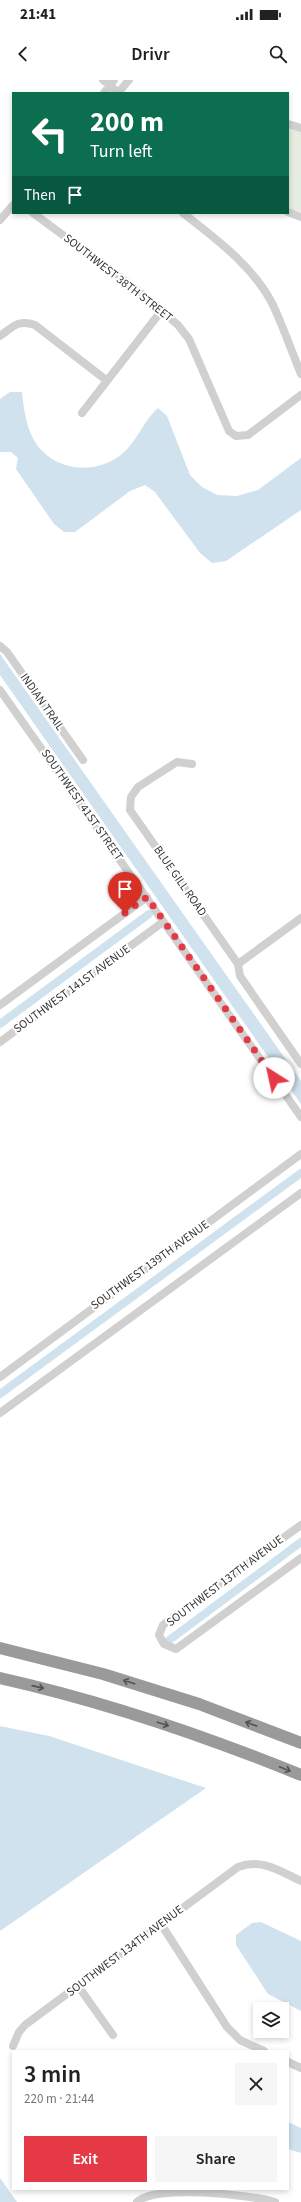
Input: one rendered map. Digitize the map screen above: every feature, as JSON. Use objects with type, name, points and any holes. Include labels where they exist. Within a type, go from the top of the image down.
[{"type":"highway","points":[[0,1648],[103,1674],[199,1704],[301,1743]]},
{"type":"highway","points":[[0,1678],[47,1689],[132,1713],[224,1744],[301,1775]]},
{"type":"street","points":[[103,80],[112,83],[117,92]]},
{"type":"street","points":[[119,92],[129,80]]},
{"type":"street","points":[[105,92],[112,83]]},
{"type":"street","points":[[289,124],[301,128]]},
{"type":"street","points":[[0,220],[12,206]]},
{"type":"street","points":[[289,212],[301,217]]},
{"type":"street","name":"SOUTHWEST 38TH STREET","points":[[34,214],[162,310],[178,325],[189,339],[224,422],[229,431],[236,436],[248,435],[301,395]]},
{"type":"street","points":[[184,214],[239,259],[256,280],[272,303],[301,374]]},
{"type":"street","points":[[82,413],[106,380],[162,310]]},
{"type":"street","points":[[0,336],[16,324],[26,322],[35,325],[106,380]]},
{"type":"street","name":"INDIAN TRAIL","points":[[0,646],[7,652],[82,760]]},
{"type":"street","name":"SOUTHWEST 41ST STREET","points":[[0,690],[301,1116]]},
{"type":"street","name":"BLUE GILL ROAD","points":[[192,764],[177,762],[138,787],[131,797],[130,810],[238,964],[240,976],[301,1064]]},
{"type":"street","points":[[0,1005],[147,897]]},
{"type":"street","points":[[238,964],[301,918]]},
{"type":"street","name":"SOUTHWEST 141ST AVENUE","points":[[0,1042],[163,922]]},
{"type":"street","name":"SOUTHWEST 139TH AVENUE","points":[[0,1377],[301,1154]]},
{"type":"street","points":[[0,1413],[301,1193]]},
{"type":"street","name":"SOUTHWEST 137TH AVENUE","points":[[301,1525],[163,1625],[159,1635],[164,1644],[176,1649],[301,1558]]},
{"type":"street","name":"SOUTHWEST 134TH AVENUE","points":[[13,2046],[19,2032],[25,2025],[238,1867],[245,1864],[264,1864],[301,1881]]},
{"type":"street","points":[[161,1924],[227,2027],[240,2040],[262,2050]]},
{"type":"street","points":[[78,1986],[113,2035]]},
{"type":"street","points":[[289,2062],[301,2068]]},
{"type":"street","points":[[137,2202],[157,2194],[208,2192],[259,2197],[275,2202]]},
{"type":"shaded area","points":[[289,126],[301,130],[301,212],[289,208]]},
{"type":"water","points":[[10,392],[22,392],[28,426],[37,445],[45,454],[55,461],[77,468],[89,468],[101,465],[112,461],[122,454],[132,444],[148,419],[158,408],[167,416],[190,475],[202,487],[217,495],[237,496],[258,490],[301,458],[301,510],[226,561],[212,563],[200,553],[155,492],[145,485],[130,491],[75,532],[64,532],[54,524],[16,469],[18,458],[11,452],[0,452],[0,399]]},
{"type":"water","points":[[0,654],[301,1081],[301,1104],[0,675]]},
{"type":"water","points":[[0,1726],[49,1736],[206,1788],[0,1931]]},
{"type":"water","points":[[261,1922],[301,1941],[301,2011],[289,2005],[289,2002],[284,2002],[268,1994],[236,1945],[236,1935],[252,1923]]},
{"type":"water","points":[[289,2122],[301,2128],[301,2153],[289,2149]]},
{"type":"water","points":[[0,2178],[17,2202],[0,2202]]},
{"type":"waterway","points":[[0,1024],[149,914]]},
{"type":"waterway","points":[[0,1394],[301,1173]]},
{"type":"waterway","points":[[168,1641],[301,1542]]},
{"type":"route","points":[[125,913],[147,897],[163,922],[274,1078]]}]
